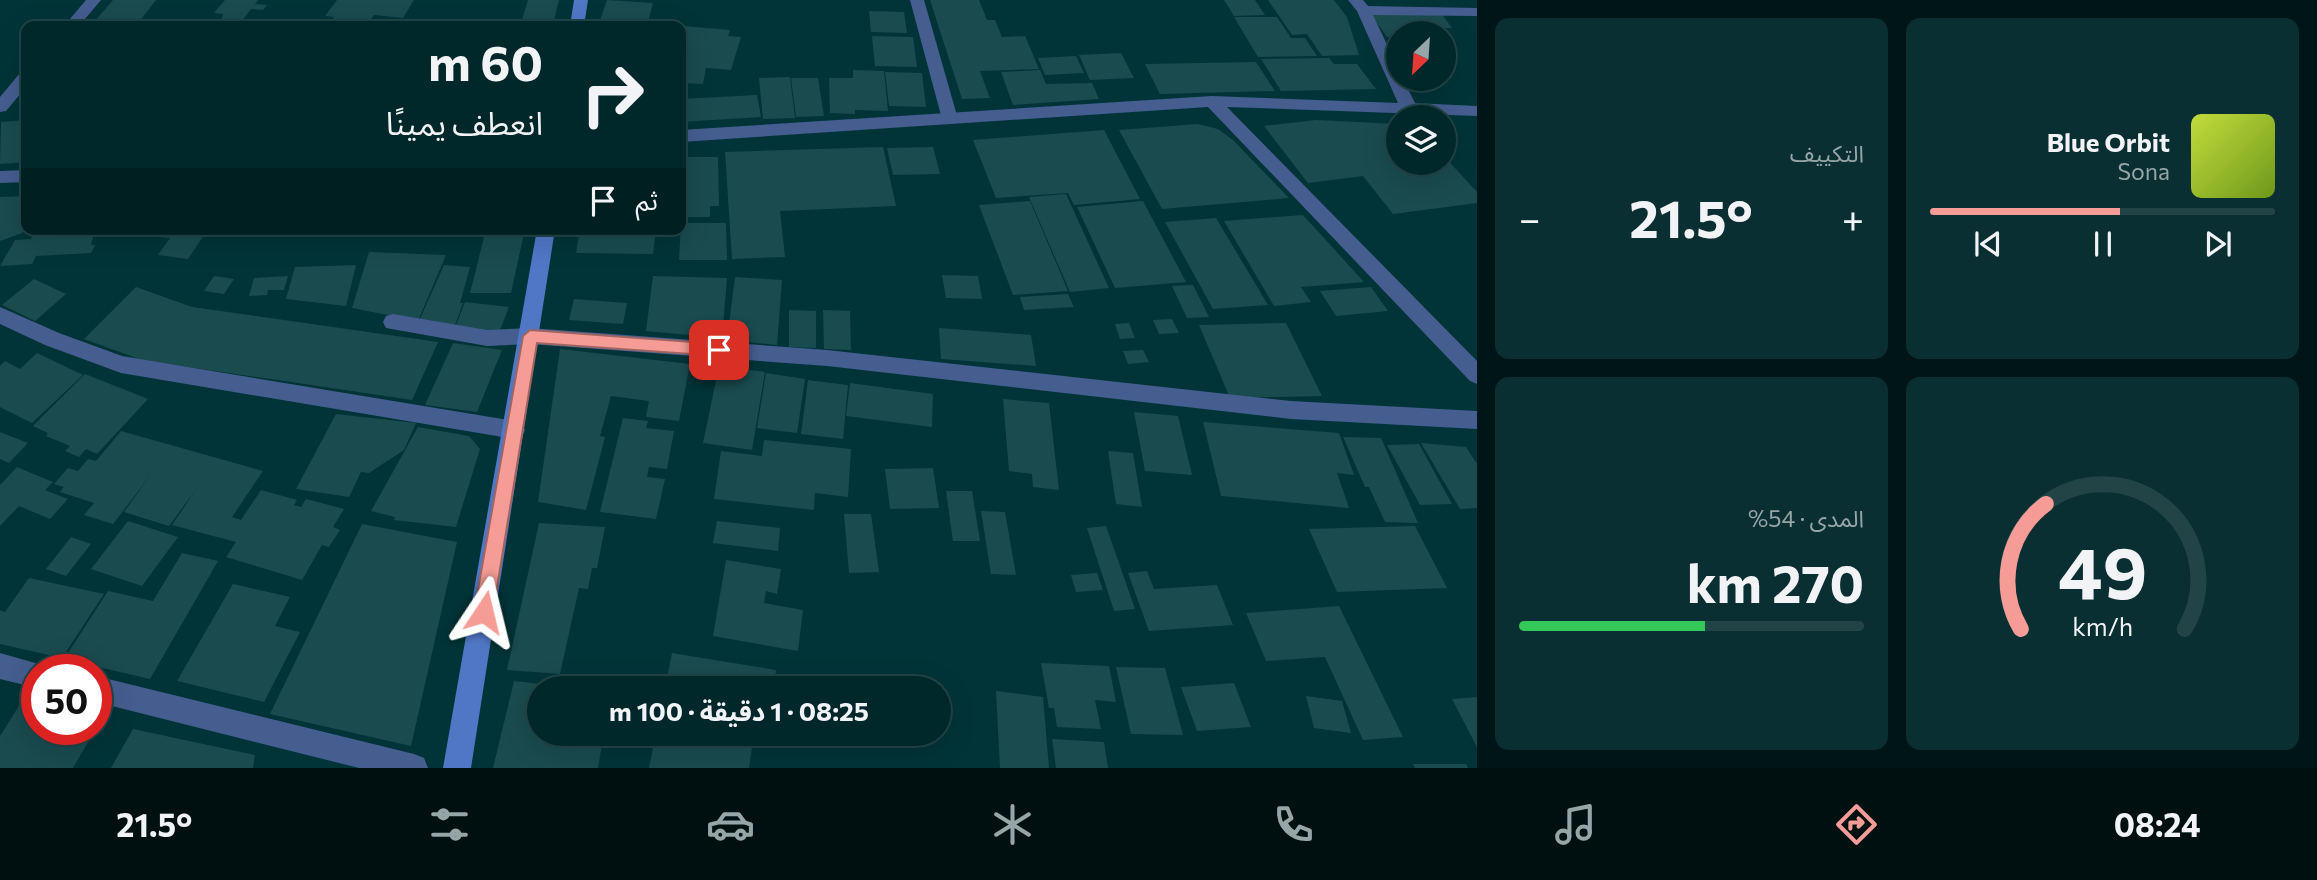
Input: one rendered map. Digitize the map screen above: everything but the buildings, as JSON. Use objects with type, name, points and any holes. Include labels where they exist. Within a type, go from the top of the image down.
[{"type":"main road","points":[[578,21],[581,0]]},
{"type":"main road","points":[[457,768],[545,235]]},
{"type":"street","points":[[75,21],[94,0]]},
{"type":"street","points":[[917,0],[950,119]]},
{"type":"street","points":[[1408,105],[1360,5],[1477,12]]},
{"type":"street","points":[[0,107],[21,83]]},
{"type":"street","points":[[1212,101],[1477,375]]},
{"type":"street","points":[[686,136],[1212,101],[1386,105]]},
{"type":"street","points":[[1456,109],[1477,110]]},
{"type":"street","points":[[0,177],[21,176]]},
{"type":"street","points":[[0,315],[52,339],[121,364],[514,430]]},
{"type":"street","points":[[393,321],[487,338],[530,336],[827,358],[1291,410],[1477,420]]},
{"type":"street","points":[[0,666],[21,671]]},
{"type":"street","points":[[112,693],[414,768]]},
{"type":"route","points":[[484,612],[530,336],[719,350]]}]
